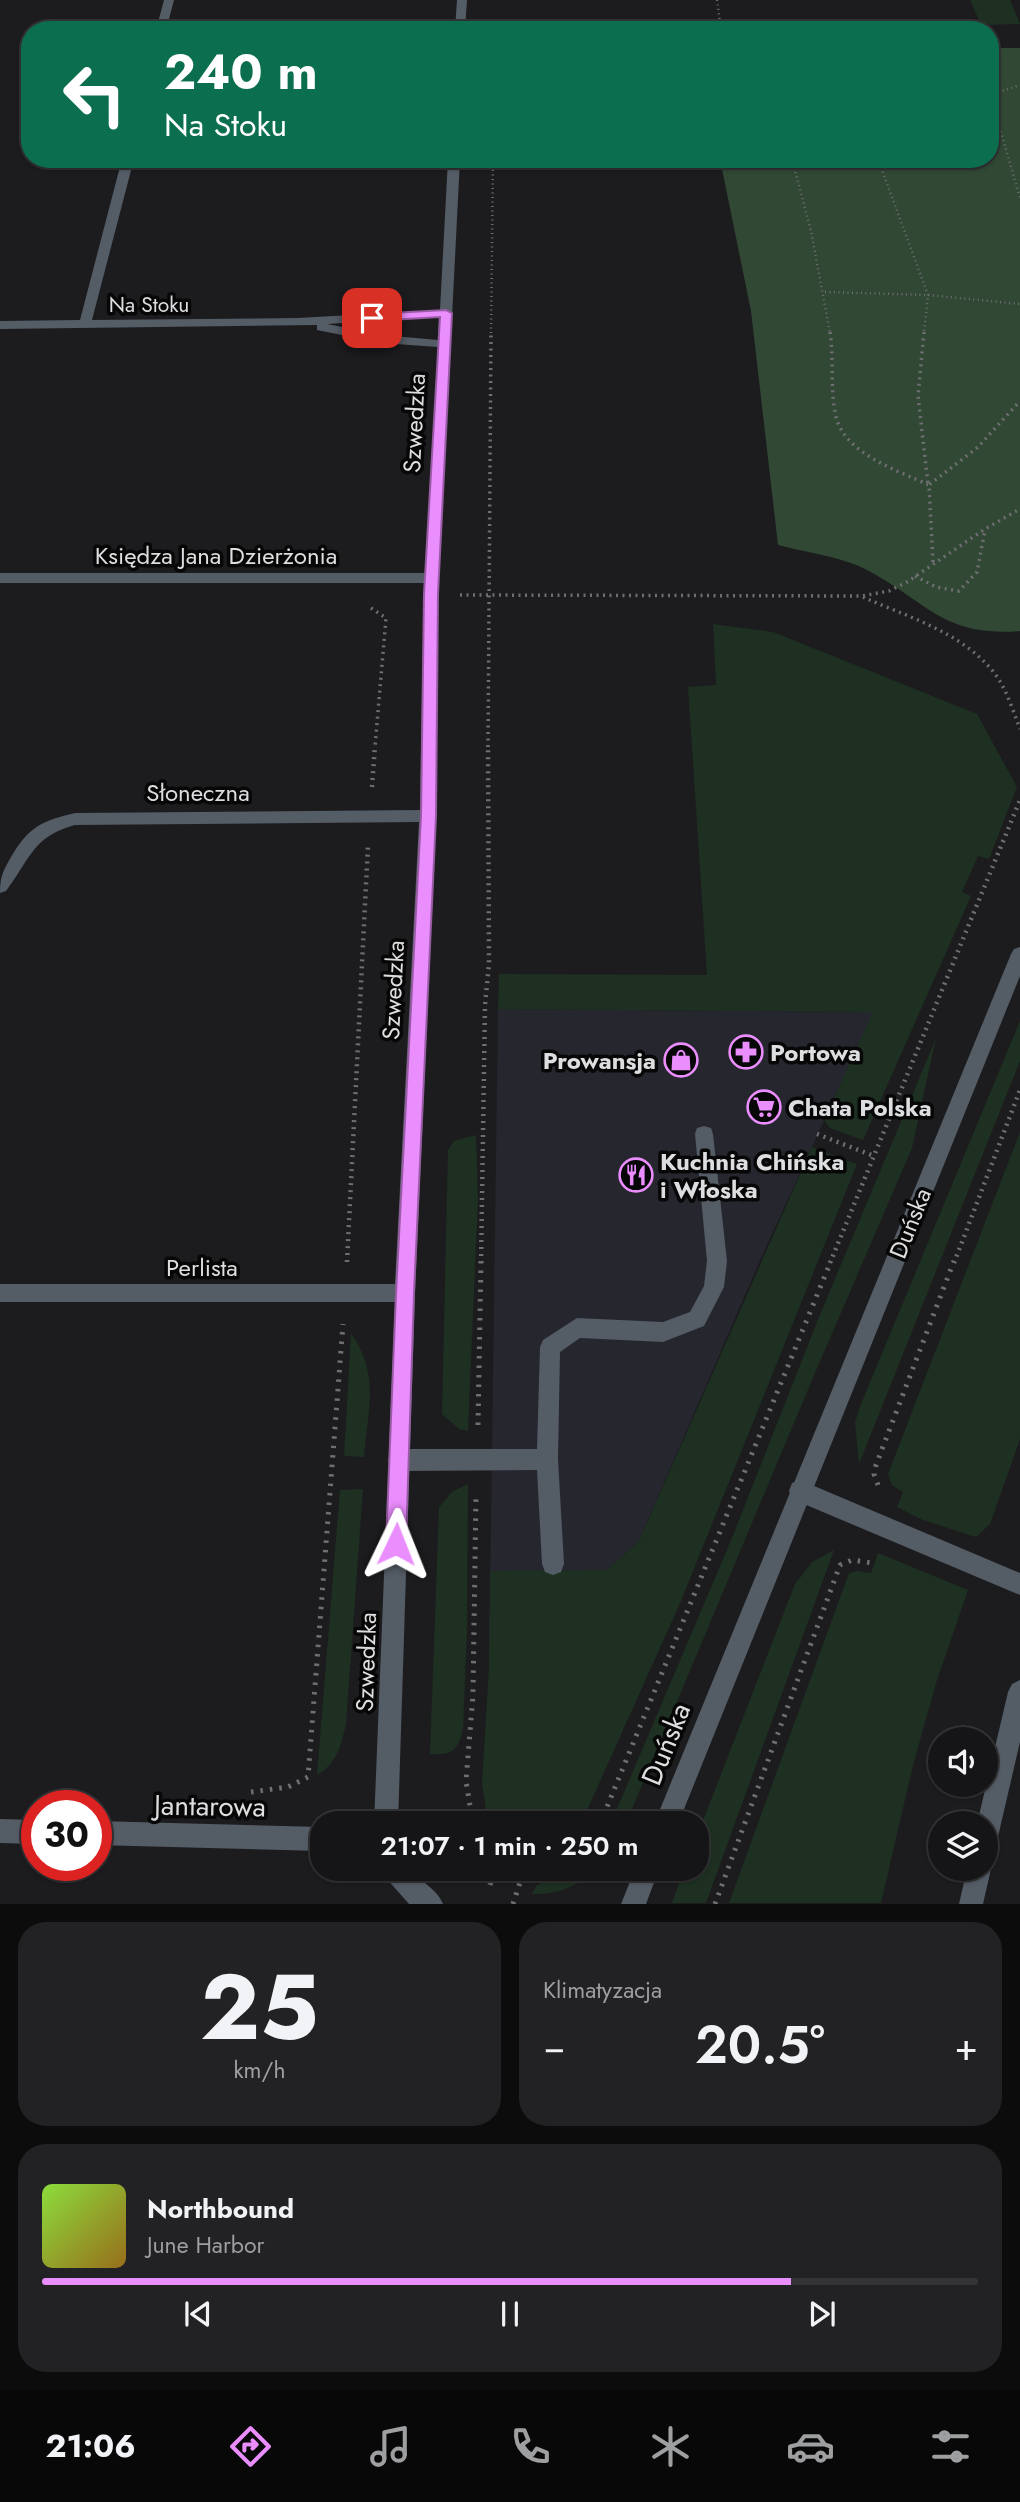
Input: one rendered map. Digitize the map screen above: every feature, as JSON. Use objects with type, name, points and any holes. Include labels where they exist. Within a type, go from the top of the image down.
[{"type":"street","points":[[163,21],[169,0]]},
{"type":"street","points":[[461,21],[462,0]]},
{"type":"street","points":[[85,324],[126,168]]},
{"type":"street","name":"Szwedzka","points":[[386,1811],[405,1293],[428,816],[431,586],[454,168]]},
{"type":"street","name":"Na Stoku","points":[[0,326],[298,322],[446,313]]},
{"type":"street","name":"Na Stoku","points":[[298,322],[382,340],[444,344]]},
{"type":"street","name":"Księdza Jana Dzierżonia","points":[[0,578],[431,586]]},
{"type":"street","name":"Słoneczna","points":[[0,886],[10,874],[28,840],[47,827],[75,819],[428,816]]},
{"type":"street","name":"Duńska","points":[[671,1811],[1020,954]]},
{"type":"street","points":[[553,1564],[547,1459],[550,1347],[578,1328],[663,1332],[697,1319],[715,1287],[717,1261],[704,1135]]},
{"type":"street","name":"Perlista","points":[[0,1293],[405,1293]]},
{"type":"street","points":[[399,1460],[547,1459]]},
{"type":"street","points":[[800,1491],[1020,1584]]},
{"type":"street","points":[[992,1811],[1020,1692]]},
{"type":"street","points":[[0,1831],[21,1832]]},
{"type":"street","name":"Jantarowa","points":[[112,1833],[310,1839]]},
{"type":"street","points":[[404,1881],[412,1891],[431,1903]]},
{"type":"street","points":[[634,1903],[642,1881]]},
{"type":"street","points":[[971,1903],[976,1881]]},
{"type":"path","points":[[717,0],[720,21]]},
{"type":"path","points":[[999,92],[1020,85]]},
{"type":"path","points":[[999,136],[1006,150],[1020,198]]},
{"type":"path","points":[[472,1811],[466,1781],[473,1695],[485,1005],[489,964],[487,595],[493,168]]},
{"type":"path","points":[[795,168],[806,202],[825,292],[835,363],[837,422],[858,449],[929,485]]},
{"type":"path","points":[[881,168],[928,295],[918,396],[929,485],[933,562]]},
{"type":"path","points":[[825,292],[928,295],[1020,304]]},
{"type":"path","points":[[929,485],[977,452],[1003,425],[1020,401]]},
{"type":"path","points":[[431,586],[487,595],[862,596],[888,591],[1020,509]]},
{"type":"path","points":[[915,575],[927,584],[944,590],[959,591],[977,572],[985,529]]},
{"type":"path","points":[[862,596],[948,636],[973,652],[995,674],[1020,729]]},
{"type":"path","points":[[251,1792],[288,1787],[308,1777],[346,1293],[370,817],[386,618],[372,608],[358,608]]},
{"type":"path","points":[[605,1811],[1020,800]]},
{"type":"path","points":[[884,1492],[877,1484],[874,1474],[876,1465],[1020,1090]]},
{"type":"path","points":[[817,1135],[874,1156]]},
{"type":"path","points":[[715,1903],[840,1565],[852,1560],[873,1563]]},
{"type":"path","points":[[491,1885],[492,1881]]},
{"type":"path","points":[[513,1903],[520,1881]]},
{"type":"shaded area","points":[[498,1009],[874,1012],[761,1258],[639,1541],[532,1639],[489,1667]]},
{"type":"green space","points":[[970,0],[1010,0],[1020,24],[999,25],[999,21],[979,21]]},
{"type":"green space","points":[[999,48],[1020,48],[1020,631],[993,631],[953,622],[856,565],[778,545],[751,311],[722,168],[999,168]]},
{"type":"green space","points":[[713,624],[773,632],[977,714],[1017,787],[989,859],[978,856],[962,892],[971,896],[863,1140],[830,1128],[824,1120],[873,1012],[498,1009],[499,974],[707,975],[688,687],[716,685]]},
{"type":"green space","points":[[1020,1021],[1020,1061],[859,1464],[855,1422],[861,1404]]},
{"type":"green space","points":[[936,1038],[912,1148],[631,1811],[616,1811],[732,1538],[819,1317]]},
{"type":"green space","points":[[1020,1132],[1020,1439],[990,1524],[976,1537],[923,1520],[897,1507],[903,1492],[892,1485],[888,1474]]},
{"type":"green space","points":[[476,1135],[478,1197],[468,1431],[459,1429],[442,1414],[448,1150],[454,1141]]},
{"type":"green space","points":[[812,1147],[857,1164],[681,1601],[588,1808],[586,1811],[486,1811],[482,1783],[489,1667],[490,1571],[607,1570],[639,1541]]},
{"type":"green space","points":[[351,1333],[366,1363],[369,1378],[364,1457],[344,1456]]},
{"type":"green space","points":[[468,1484],[463,1730],[456,1747],[448,1753],[430,1754],[439,1507],[452,1492]]},
{"type":"green space","points":[[363,1489],[346,1724],[334,1760],[317,1775],[340,1490]]},
{"type":"green space","points":[[834,1550],[706,1903],[672,1903],[680,1881],[709,1881],[709,1811],[707,1811],[795,1584],[812,1562]]},
{"type":"green space","points":[[878,1553],[968,1590],[937,1680],[913,1765],[881,1903],[729,1903],[849,1573],[871,1573]]},
{"type":"green space","points":[[546,1881],[580,1881],[550,1893],[532,1894],[537,1885]]},
{"type":"place","name":"Portowa","points":[[746,1052]]},
{"type":"place","name":"Prowansja","points":[[681,1060]]},
{"type":"place","name":"Chata Polska","points":[[764,1107]]},
{"type":"place","name":"Kuchnia Chińska i Włoska","points":[[636,1175]]},
{"type":"route","points":[[372,318],[446,313],[431,594],[428,816],[396,1544]]}]
